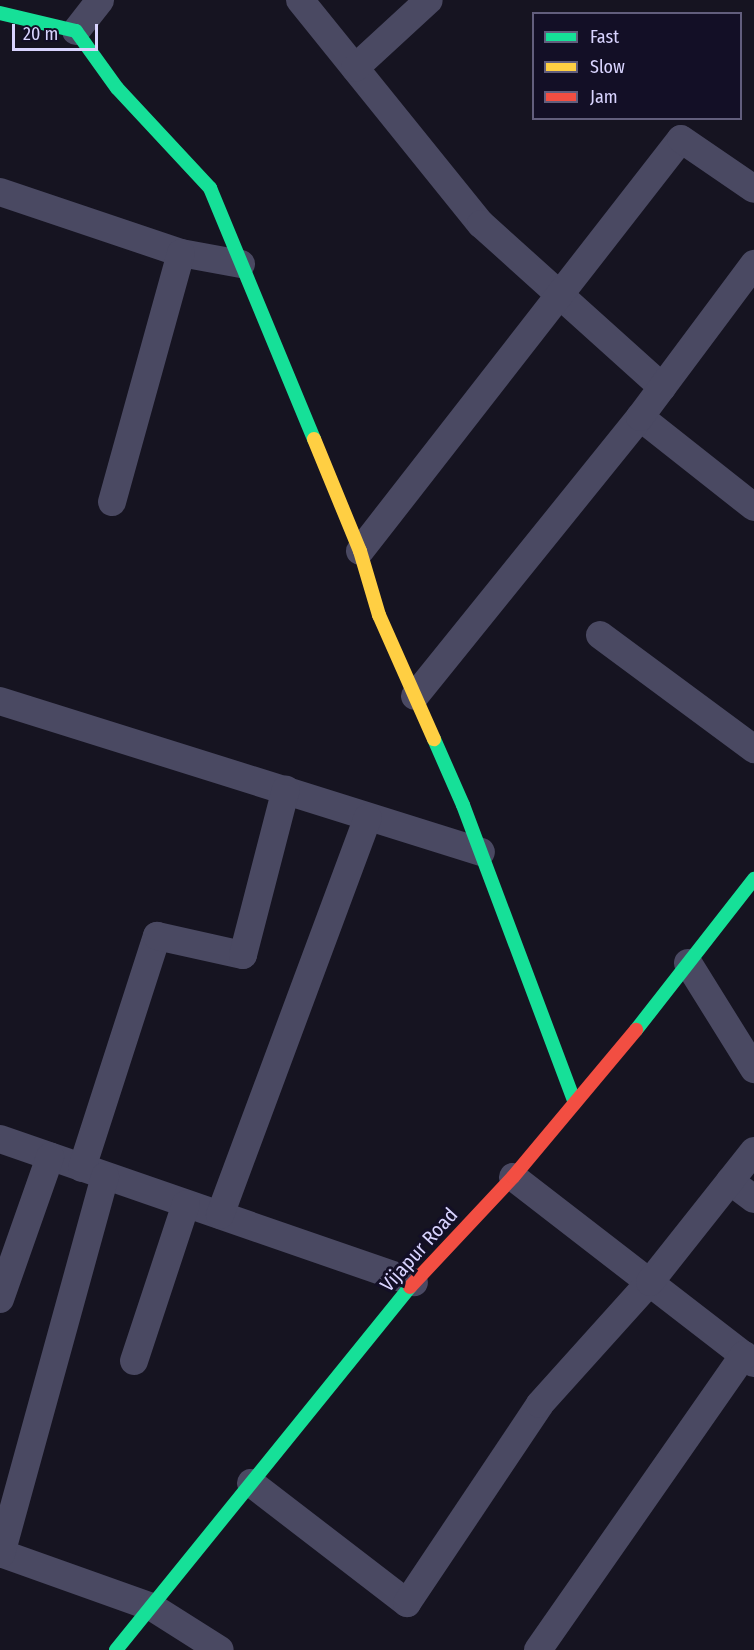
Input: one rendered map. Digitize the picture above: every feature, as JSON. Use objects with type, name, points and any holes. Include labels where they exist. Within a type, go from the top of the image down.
[{"type":"street","points":[[76,31],[100,0]]},
{"type":"street","points":[[300,0],[481,224],[558,297],[662,387]]},
{"type":"street","points":[[355,68],[429,0]]},
{"type":"street","points":[[0,13],[76,31],[117,87],[210,188],[360,551],[379,615],[481,852],[575,1103]]},
{"type":"street","points":[[360,551],[681,139],[754,189]]},
{"type":"street","points":[[0,192],[181,253],[241,264]]},
{"type":"street","points":[[112,502],[181,253]]},
{"type":"street","points":[[415,696],[640,417],[754,264]]},
{"type":"street","points":[[640,417],[754,507]]},
{"type":"street","points":[[600,635],[754,749]]},
{"type":"street","points":[[0,700],[481,852]]},
{"type":"street","points":[[220,1650],[152,1607],[1,1554],[94,1172],[157,936],[243,956],[286,789]]},
{"type":"street","points":[[220,1215],[368,818]]},
{"type":"street","name":"Vijapur Road","points":[[116,1650],[414,1282],[513,1177],[752,885]]},
{"type":"street","points":[[688,963],[754,1069]]},
{"type":"street","points":[[0,1139],[414,1282]]},
{"type":"street","points":[[251,1483],[406,1604],[540,1404],[650,1282],[754,1151]]},
{"type":"street","points":[[0,1299],[50,1157]]},
{"type":"street","points":[[513,1177],[749,1359],[538,1650]]},
{"type":"street","points":[[730,1181],[754,1199]]},
{"type":"street","points":[[134,1360],[186,1204]]},
{"type":"traffic: fast","points":[[0,13],[76,31],[117,88],[210,188],[314,439]]},
{"type":"traffic: fast","points":[[434,739],[463,805],[575,1103]]},
{"type":"traffic: fast","points":[[636,1030],[754,879]]},
{"type":"traffic: fast","points":[[116,1650],[410,1287]]},
{"type":"traffic: slow","points":[[314,439],[360,551],[379,615],[434,739]]},
{"type":"traffic: jam","points":[[410,1287],[513,1177],[636,1030]]}]
